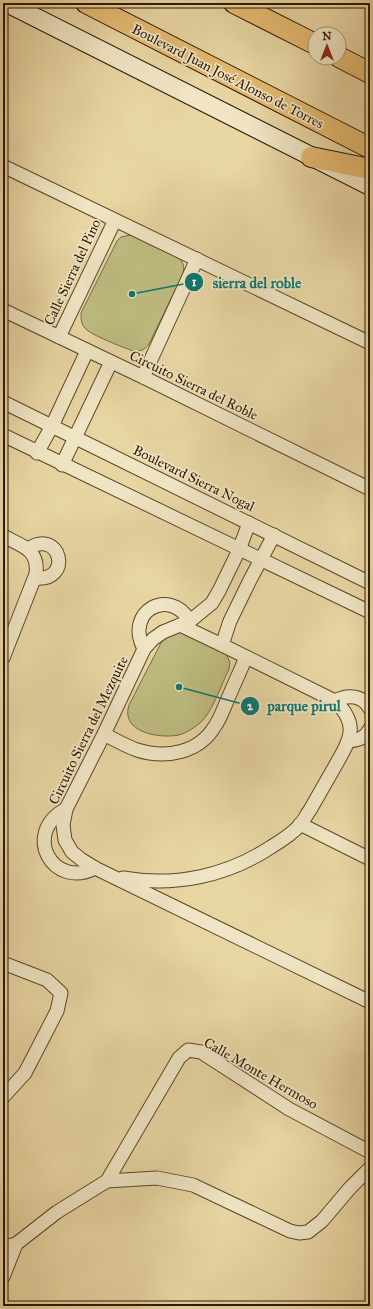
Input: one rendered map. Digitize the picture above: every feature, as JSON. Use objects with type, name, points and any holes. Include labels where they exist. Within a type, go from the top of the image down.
[{"type":"main road","name":"Boulevard Juan José Alonso de Torres","points":[[86,3],[370,148]]},
{"type":"main road","points":[[234,3],[307,40]]},
{"type":"main road","points":[[347,61],[370,73]]},
{"type":"main road","points":[[311,157],[370,169]]},
{"type":"street","points":[[6,3],[370,186]]},
{"type":"street","points":[[3,166],[370,343]]},
{"type":"street","name":"Calle Sierra del Pino","points":[[59,337],[115,220]]},
{"type":"street","points":[[143,377],[197,259]]},
{"type":"street","name":"Circuito Sierra del Roble","points":[[3,310],[143,377],[370,490]]},
{"type":"street","points":[[37,453],[52,426],[87,351]]},
{"type":"street","points":[[62,465],[111,362]]},
{"type":"street","name":"Boulevard Sierra Nogal","points":[[3,402],[370,583]]},
{"type":"street","points":[[3,435],[37,453],[370,612]]},
{"type":"street","name":"Circuito Sierra del Mezquite","points":[[249,523],[239,550],[220,591],[212,603],[185,623],[163,632],[153,639],[144,649],[104,734],[66,809],[63,826],[65,840],[72,852],[95,868],[370,1002]]},
{"type":"street","points":[[222,645],[230,621],[274,535]]},
{"type":"street","points":[[3,536],[28,549],[36,560],[37,566],[35,578],[3,658]]},
{"type":"street","points":[[28,549],[34,544],[42,543],[49,545],[55,550],[59,557],[59,564],[56,572],[50,577],[43,579],[35,578]]},
{"type":"street","points":[[111,876],[162,882],[188,879],[213,874],[238,866],[261,854],[282,840],[300,824],[316,800],[349,742],[349,718],[344,709],[335,701],[222,645],[185,623],[186,615],[181,609],[166,604],[152,608],[145,613],[141,619],[138,634],[144,649]]},
{"type":"street","points":[[104,734],[137,750],[153,754],[176,754],[190,749],[207,737],[215,726],[246,657]]},
{"type":"street","points":[[335,701],[342,697],[357,697],[364,700],[370,708]]},
{"type":"street","points":[[349,742],[363,738],[370,729]]},
{"type":"street","points":[[66,809],[51,819],[47,827],[44,836],[44,845],[47,853],[56,866],[72,873],[88,872],[95,868]]},
{"type":"street","points":[[300,824],[370,858]]},
{"type":"street","points":[[3,963],[47,980],[60,993],[57,1011],[25,1073],[3,1097]]},
{"type":"street","name":"Calle Monte Hermoso","points":[[9,1246],[57,1212],[107,1181],[179,1058],[188,1050],[200,1052],[289,1109],[370,1152]]},
{"type":"street","name":"Calle Monte Hermoso","points":[[107,1181],[157,1178],[193,1184],[290,1231],[303,1233],[308,1232],[322,1221],[350,1188],[370,1168]]},
{"type":"street","points":[[3,1277],[9,1246]]},
{"type":"shaded area","points":[[130,235],[136,236],[177,256],[184,266],[183,274],[149,344],[144,349],[137,351],[133,351],[107,341],[88,331],[82,323],[81,317],[81,313],[117,241],[121,237]]},
{"type":"shaded area","points":[[180,630],[226,653],[230,663],[229,669],[209,712],[195,727],[182,734],[171,736],[161,736],[143,732],[130,722],[128,714],[129,705],[163,639]]},
{"type":"place","name":"sierra del roble","points":[[132,294]]},
{"type":"place","name":"parque pirul","points":[[179,687]]}]
